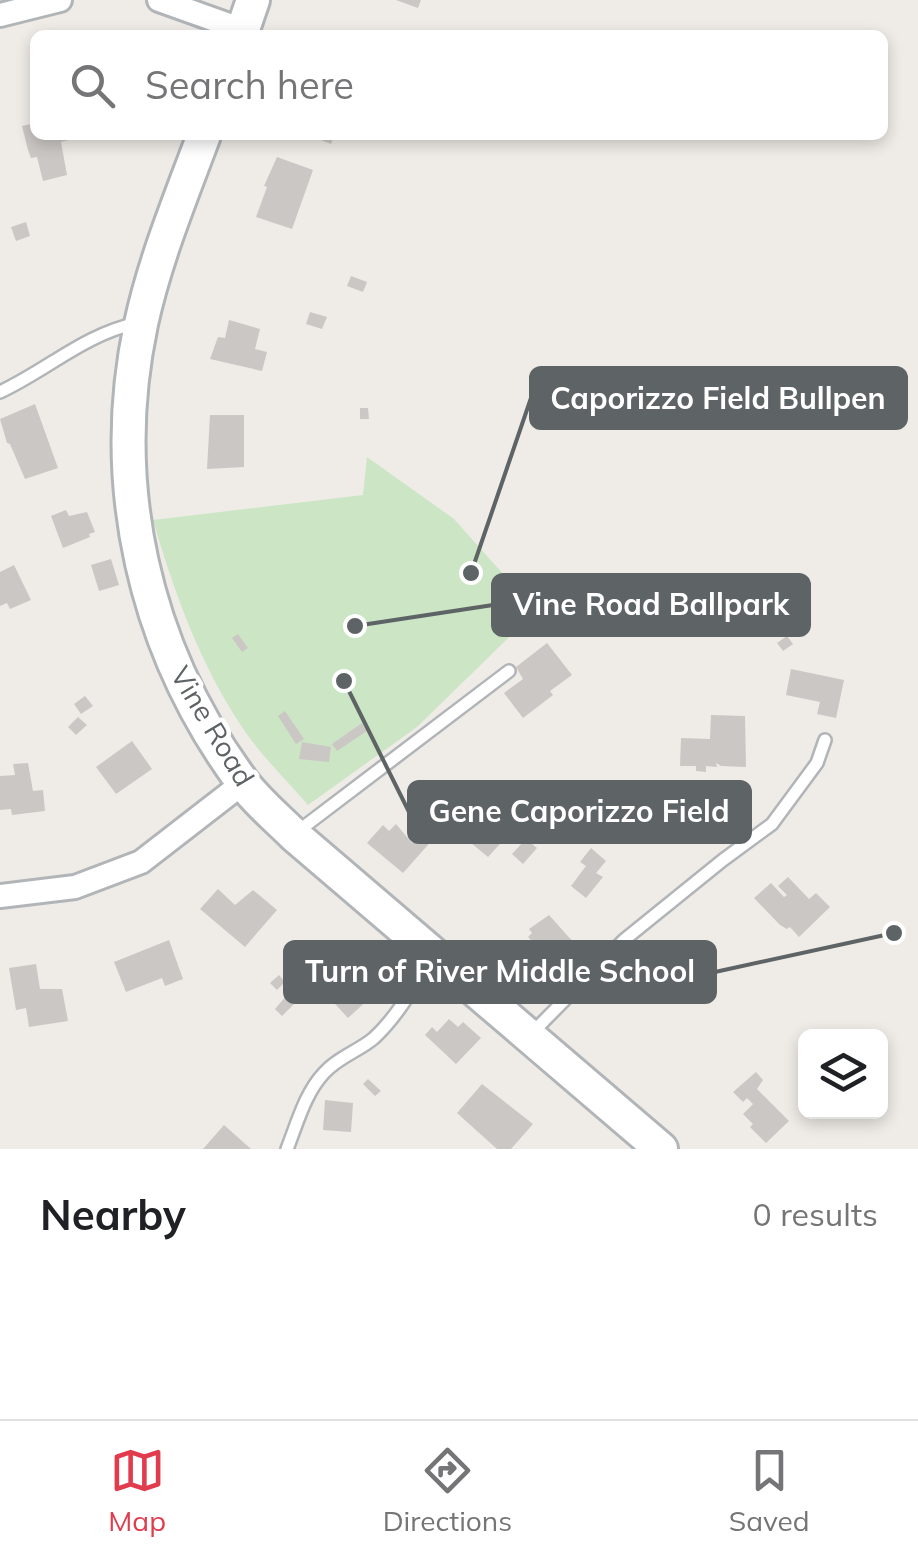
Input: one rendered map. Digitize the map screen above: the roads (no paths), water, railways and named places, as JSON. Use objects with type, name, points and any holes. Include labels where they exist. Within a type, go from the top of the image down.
[{"type":"street","points":[[0,15],[60,0]]},
{"type":"street","points":[[159,0],[246,22]]},
{"type":"street","name":"Vine Road","points":[[202,140],[166,237],[142,322],[130,394],[127,456],[134,521],[148,594],[172,662],[198,713],[242,783],[294,835],[661,1149]]},
{"type":"street","points":[[0,896],[76,887],[141,862],[242,783]]},
{"type":"lane","points":[[0,392],[81,342],[110,329],[142,322]]},
{"type":"lane","points":[[294,835],[509,671]]},
{"type":"lane","points":[[528,1037],[624,940],[772,824],[817,763],[825,740]]},
{"type":"lane","points":[[287,1149],[322,1074],[344,1055],[374,1038],[433,956]]},
{"type":"place","name":"Caporizzo Field Bullpen","points":[[471,573]]},
{"type":"place","name":"Vine Road Ballpark","points":[[355,626]]},
{"type":"place","name":"Gene Caporizzo Field","points":[[344,681]]},
{"type":"place","name":"Turn of River Middle School","points":[[894,933]]}]
